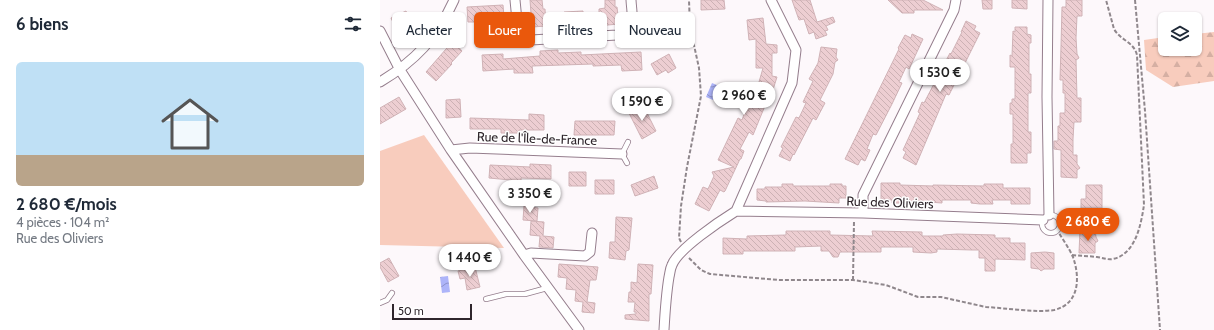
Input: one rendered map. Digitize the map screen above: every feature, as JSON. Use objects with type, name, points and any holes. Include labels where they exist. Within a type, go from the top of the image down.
[{"type":"street","points":[[380,82],[400,70],[435,35],[454,0]]},
{"type":"street","points":[[515,0],[518,31],[524,37],[531,40],[617,35],[626,31],[632,22],[631,0]]},
{"type":"street","points":[[664,330],[671,265],[677,256],[686,253],[724,218],[736,212],[792,82],[796,50],[770,0]]},
{"type":"street","points":[[858,213],[863,195],[954,10],[956,0]]},
{"type":"street","points":[[1046,217],[1048,0]]},
{"type":"street","points":[[380,31],[400,70],[451,150],[547,288],[579,330]]},
{"type":"street","name":"Rue de l'Île-de-France","points":[[451,150],[470,148],[622,154]]},
{"type":"street","name":"Rue des Oliviers","points":[[736,212],[1046,217]]},
{"type":"street","points":[[524,255],[531,253],[586,256],[590,252],[592,233]]},
{"type":"lane","points":[[627,163],[622,154],[628,142]]},
{"type":"lane","points":[[1056,216],[1060,220],[1060,226],[1057,230],[1051,232],[1046,230],[1043,226],[1046,217],[1056,216]]},
{"type":"lane","points":[[486,299],[506,294],[525,294],[547,288]]},
{"type":"lane","points":[[380,303],[387,300],[392,293]]},
{"type":"path","points":[[689,0],[690,27],[702,96],[687,167],[681,206],[679,238],[686,253],[697,267],[705,273],[786,281],[853,280],[886,285],[918,297],[942,297],[976,306],[1048,310],[1064,306],[1074,297],[1076,287],[1076,276],[1072,255],[1057,230]]},
{"type":"path","points":[[1072,255],[1106,259],[1113,259],[1119,256],[1130,247],[1137,236],[1144,205],[1137,55],[1134,47],[1116,34],[1106,0]]},
{"type":"path","points":[[1136,0],[1160,330]]},
{"type":"path","points":[[853,280],[858,213]]},
{"type":"green space","points":[[1214,32],[1214,81],[1173,87],[1146,70],[1144,40],[1158,38],[1158,56],[1202,56],[1202,33]]},
{"type":"green space","points":[[424,135],[504,248],[380,245],[380,151]]},
{"type":"water","points":[[712,83],[719,86],[713,100],[706,97]]},
{"type":"water","points":[[448,276],[450,292],[442,293],[440,277]]},
{"type":"building","points":[[530,0],[542,0],[543,9],[545,9],[545,12],[543,12],[543,26],[535,27],[535,12],[531,12]]},
{"type":"building","points":[[605,0],[615,0],[615,7],[617,7],[618,12],[615,12],[615,24],[607,25],[607,12],[599,12],[599,9],[605,8]]},
{"type":"building","points":[[701,0],[724,0],[725,9],[701,10]]},
{"type":"building","points":[[792,0],[810,0],[817,22],[833,17],[835,22],[826,26],[828,30],[825,31],[827,35],[816,39],[814,32],[809,34],[804,19],[799,20]]},
{"type":"building","points":[[888,0],[923,0],[943,10],[914,10],[914,13],[902,13]]},
{"type":"building","points":[[982,0],[992,0],[992,9],[983,9]]},
{"type":"building","points":[[1012,0],[1027,0],[1027,9],[1012,8]]},
{"type":"building","points":[[1066,0],[1082,0],[1082,16],[1077,16],[1076,38],[1077,54],[1079,58],[1076,60],[1077,98],[1081,98],[1081,122],[1074,122],[1073,139],[1073,155],[1077,155],[1077,164],[1080,168],[1077,170],[1077,178],[1061,177],[1061,150],[1054,149],[1054,141],[1058,141],[1060,113],[1065,113],[1065,93],[1063,93],[1063,80],[1060,80],[1062,7],[1066,7]]},
{"type":"building","points":[[503,5],[504,12],[474,12],[474,22],[468,22],[467,7]]},
{"type":"building","points":[[763,18],[766,44],[777,45],[777,53],[772,53],[772,76],[777,77],[771,96],[769,96],[753,135],[749,132],[740,149],[744,151],[725,191],[720,190],[709,211],[695,204],[703,187],[708,189],[714,176],[712,172],[734,167],[718,160],[738,118],[742,120],[747,106],[745,103],[749,102],[752,95],[755,96],[763,68],[756,68],[756,39],[749,40],[747,20]]},
{"type":"building","points":[[966,21],[976,26],[974,30],[980,33],[949,95],[946,94],[916,165],[903,158],[906,152],[903,150],[920,113],[918,112],[922,102],[924,103],[950,53],[951,54]]},
{"type":"building","points":[[1015,27],[1027,27],[1027,34],[1031,35],[1031,43],[1029,43],[1029,74],[1031,74],[1031,93],[1028,93],[1028,132],[1031,132],[1031,153],[1027,153],[1027,163],[1011,163],[1011,144],[1013,144],[1013,114],[1010,114],[1010,103],[1012,103],[1012,99],[1015,99],[1015,67],[1010,67],[1010,55],[1012,56],[1013,31],[1015,32]]},
{"type":"building","points":[[912,34],[923,39],[909,69],[906,67],[899,82],[902,83],[876,135],[873,134],[867,149],[870,150],[865,161],[861,159],[858,165],[845,159],[899,49],[898,48],[905,35],[911,38]]},
{"type":"building","points":[[821,47],[837,49],[836,57],[838,60],[835,62],[833,74],[820,100],[825,103],[816,120],[813,118],[790,161],[779,156],[783,148],[781,147],[796,117],[799,118],[806,103],[803,102],[813,81],[809,79],[818,63]]},
{"type":"building","points":[[447,48],[459,48],[462,51],[436,81],[426,72]]},
{"type":"building","points":[[558,50],[558,53],[581,52],[581,55],[641,52],[642,70],[622,71],[621,65],[593,66],[593,64],[532,66],[533,73],[514,73],[514,69],[483,71],[482,55],[503,54],[503,59],[540,56],[540,51]]},
{"type":"building","points":[[669,54],[676,68],[668,73],[666,70],[657,75],[651,64]]},
{"type":"building","points":[[399,97],[406,109],[380,124],[380,108]]},
{"type":"building","points":[[460,99],[461,117],[446,118],[446,100]]},
{"type":"building","points":[[643,105],[656,131],[642,139],[629,113]]},
{"type":"building","points":[[529,114],[544,115],[544,130],[519,130],[519,133],[501,133],[501,129],[470,129],[470,118],[529,120]]},
{"type":"building","points":[[575,121],[615,121],[614,135],[574,135]]},
{"type":"building","points":[[530,164],[551,165],[551,179],[521,178],[521,181],[489,178],[490,165],[530,167]]},
{"type":"building","points":[[569,172],[586,172],[586,186],[569,186]]},
{"type":"building","points":[[654,176],[658,188],[635,196],[631,185]]},
{"type":"building","points":[[595,180],[614,180],[614,194],[595,194]]},
{"type":"building","points":[[881,183],[933,186],[984,186],[984,184],[1003,184],[1003,188],[1030,188],[1030,204],[1011,204],[1011,200],[992,200],[993,204],[971,203],[971,200],[942,200],[942,203],[900,201],[900,203],[892,203],[892,200],[881,199]]},
{"type":"building","points":[[782,184],[793,184],[793,186],[830,186],[830,184],[842,184],[842,186],[846,186],[846,198],[839,198],[839,203],[805,201],[766,202],[757,200],[757,189],[765,189],[765,187],[782,187]]},
{"type":"building","points":[[1086,185],[1102,185],[1102,208],[1081,208],[1081,199],[1086,199]]},
{"type":"building","points":[[524,206],[538,208],[537,221],[523,220]]},
{"type":"building","points":[[616,217],[632,218],[629,250],[626,251],[625,260],[609,258],[610,242],[615,242]]},
{"type":"building","points":[[531,221],[544,222],[543,236],[554,237],[553,248],[539,247],[540,236],[530,235]]},
{"type":"building","points":[[1080,230],[1095,230],[1098,241],[1095,243],[1095,253],[1079,253]]},
{"type":"building","points":[[786,231],[830,231],[830,235],[873,236],[872,231],[922,232],[922,236],[957,234],[995,235],[995,238],[1010,238],[1010,243],[1025,243],[1025,260],[995,259],[995,271],[985,271],[985,258],[979,258],[979,250],[937,249],[937,252],[931,253],[913,252],[913,247],[881,247],[881,252],[840,252],[838,257],[833,257],[829,251],[821,251],[821,246],[795,247],[795,251],[743,251],[743,254],[723,254],[723,238],[747,239],[747,236],[786,235]]},
{"type":"building","points":[[1031,253],[1054,253],[1054,269],[1044,269],[1041,271],[1039,269],[1031,268]]},
{"type":"building","points":[[389,258],[399,276],[388,282],[380,267],[380,263]]},
{"type":"building","points":[[559,264],[598,267],[596,280],[590,280],[587,302],[595,303],[594,313],[582,312],[583,302],[575,301],[576,290],[566,289],[567,278],[558,277]]},
{"type":"building","points":[[638,264],[653,265],[651,294],[649,294],[649,321],[625,319],[625,315],[636,314],[636,312],[634,312],[635,302],[628,302],[629,292],[631,292],[631,282],[637,283]]},
{"type":"building","points":[[475,267],[480,287],[467,290],[465,278],[460,279],[458,271]]}]
